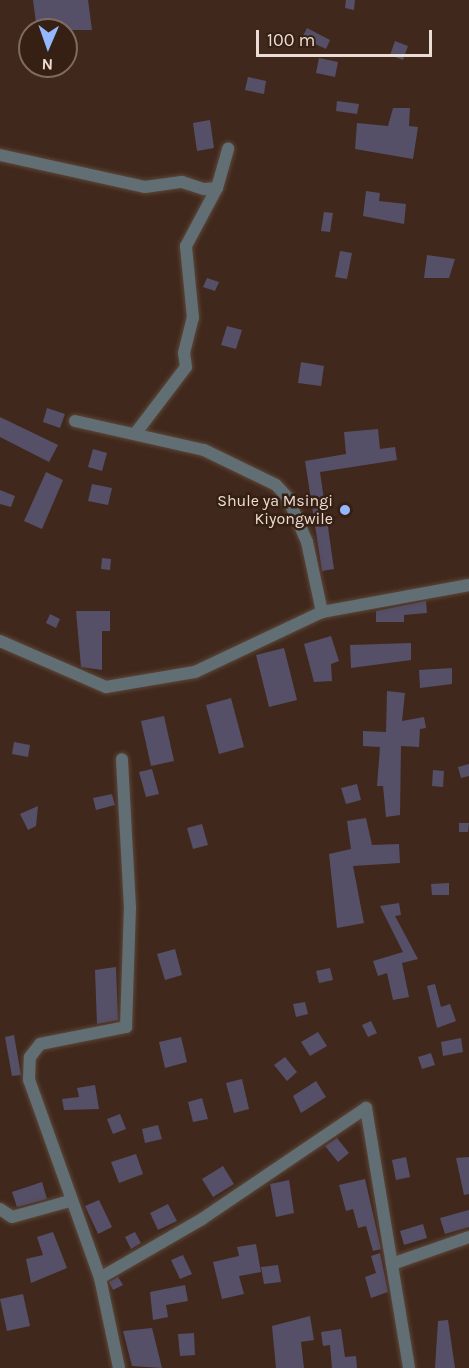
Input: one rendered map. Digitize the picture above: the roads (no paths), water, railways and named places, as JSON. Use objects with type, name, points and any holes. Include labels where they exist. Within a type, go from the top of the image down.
[{"type":"street","points":[[135,434],[186,367],[184,353],[194,318],[186,246],[217,188],[228,149]]},
{"type":"street","points":[[0,155],[145,187],[182,182],[217,188]]},
{"type":"street","points":[[75,421],[204,450],[276,485],[288,498],[307,542],[322,612]]},
{"type":"street","points":[[0,641],[106,687],[195,672],[322,612],[469,585]]},
{"type":"street","points":[[119,1368],[100,1278],[70,1201],[29,1080],[30,1057],[40,1044],[126,1027],[130,908],[122,759]]},
{"type":"street","points":[[100,1278],[202,1219],[366,1108],[409,1368]]},
{"type":"street","points":[[0,1209],[12,1217],[70,1201]]},
{"type":"street","points":[[392,1264],[469,1237]]},
{"type":"place","name":"Shule ya Msingi Kiyongwile","points":[[345,510]]}]
